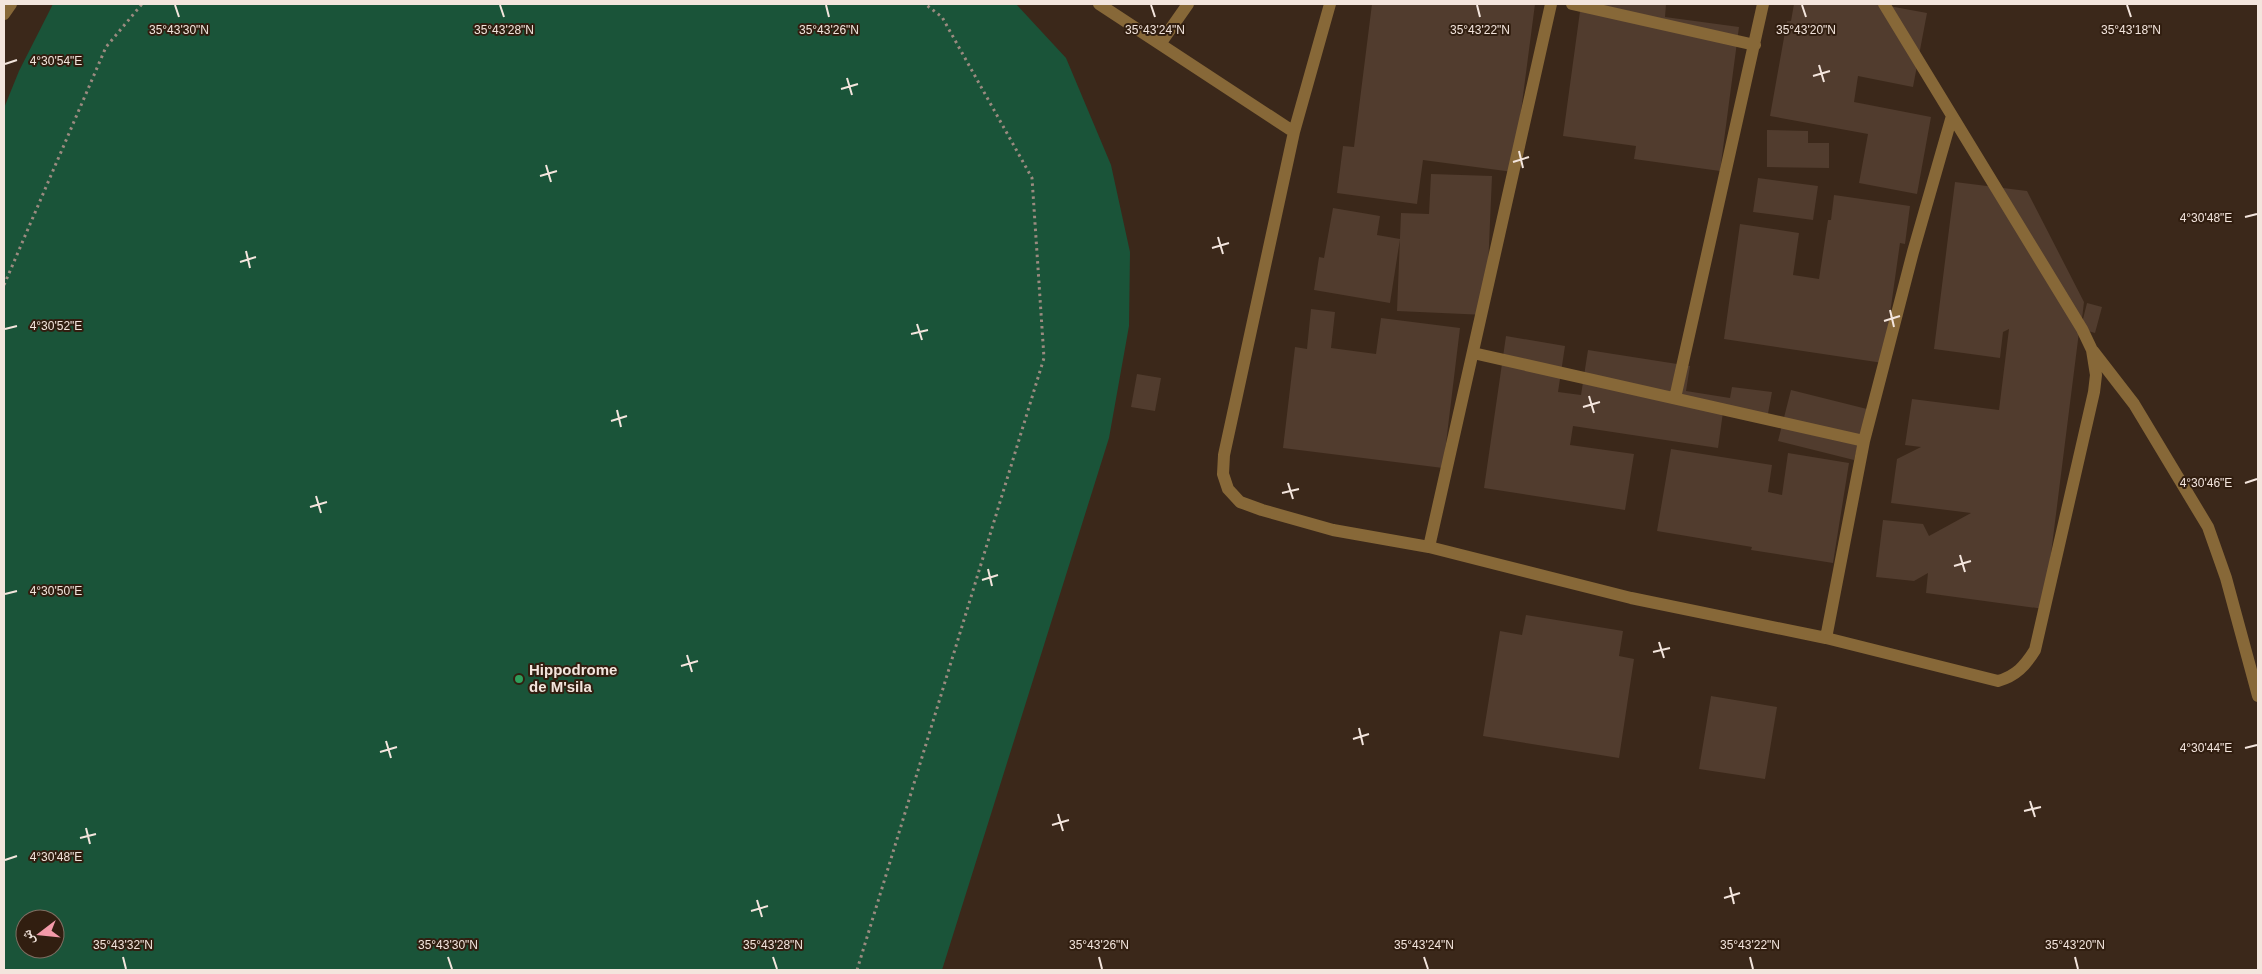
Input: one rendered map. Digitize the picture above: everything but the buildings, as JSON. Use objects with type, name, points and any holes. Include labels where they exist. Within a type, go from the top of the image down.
[{"type":"street","points":[[4,14],[11,4]]},
{"type":"street","points":[[1098,4],[1294,132]]},
{"type":"street","points":[[1160,44],[1188,4]]},
{"type":"street","points":[[1330,4],[1294,132],[1226,446],[1223,474],[1228,489],[1240,502],[1332,530],[1429,547],[1632,598],[1826,638],[1998,681],[2012,677],[2025,665],[2035,650],[2094,392],[2096,374],[2092,350]]},
{"type":"street","points":[[1429,547],[1551,4]]},
{"type":"street","points":[[1572,4],[1755,45]]},
{"type":"street","points":[[1675,398],[1755,45],[1762,4]]},
{"type":"street","points":[[1884,4],[2059,289],[2092,350],[2134,404],[2208,527],[2226,578],[2258,696]]},
{"type":"street","points":[[1826,638],[1864,441],[1913,252],[1952,116]]},
{"type":"street","points":[[1472,353],[1864,441]]},
{"type":"path","points":[[4,285],[106,47],[142,4]]},
{"type":"path","points":[[857,970],[1044,358],[1032,178],[942,17],[925,4]]},
{"type":"green space","name":"Hippodrome de M'sila","points":[[53,4],[1016,4],[1066,58],[1111,165],[1130,252],[1129,326],[1109,438],[942,970],[4,970],[4,108],[19,71]]},
{"type":"place","name":"Hippodrome de M'sila","points":[[519,679]]}]
